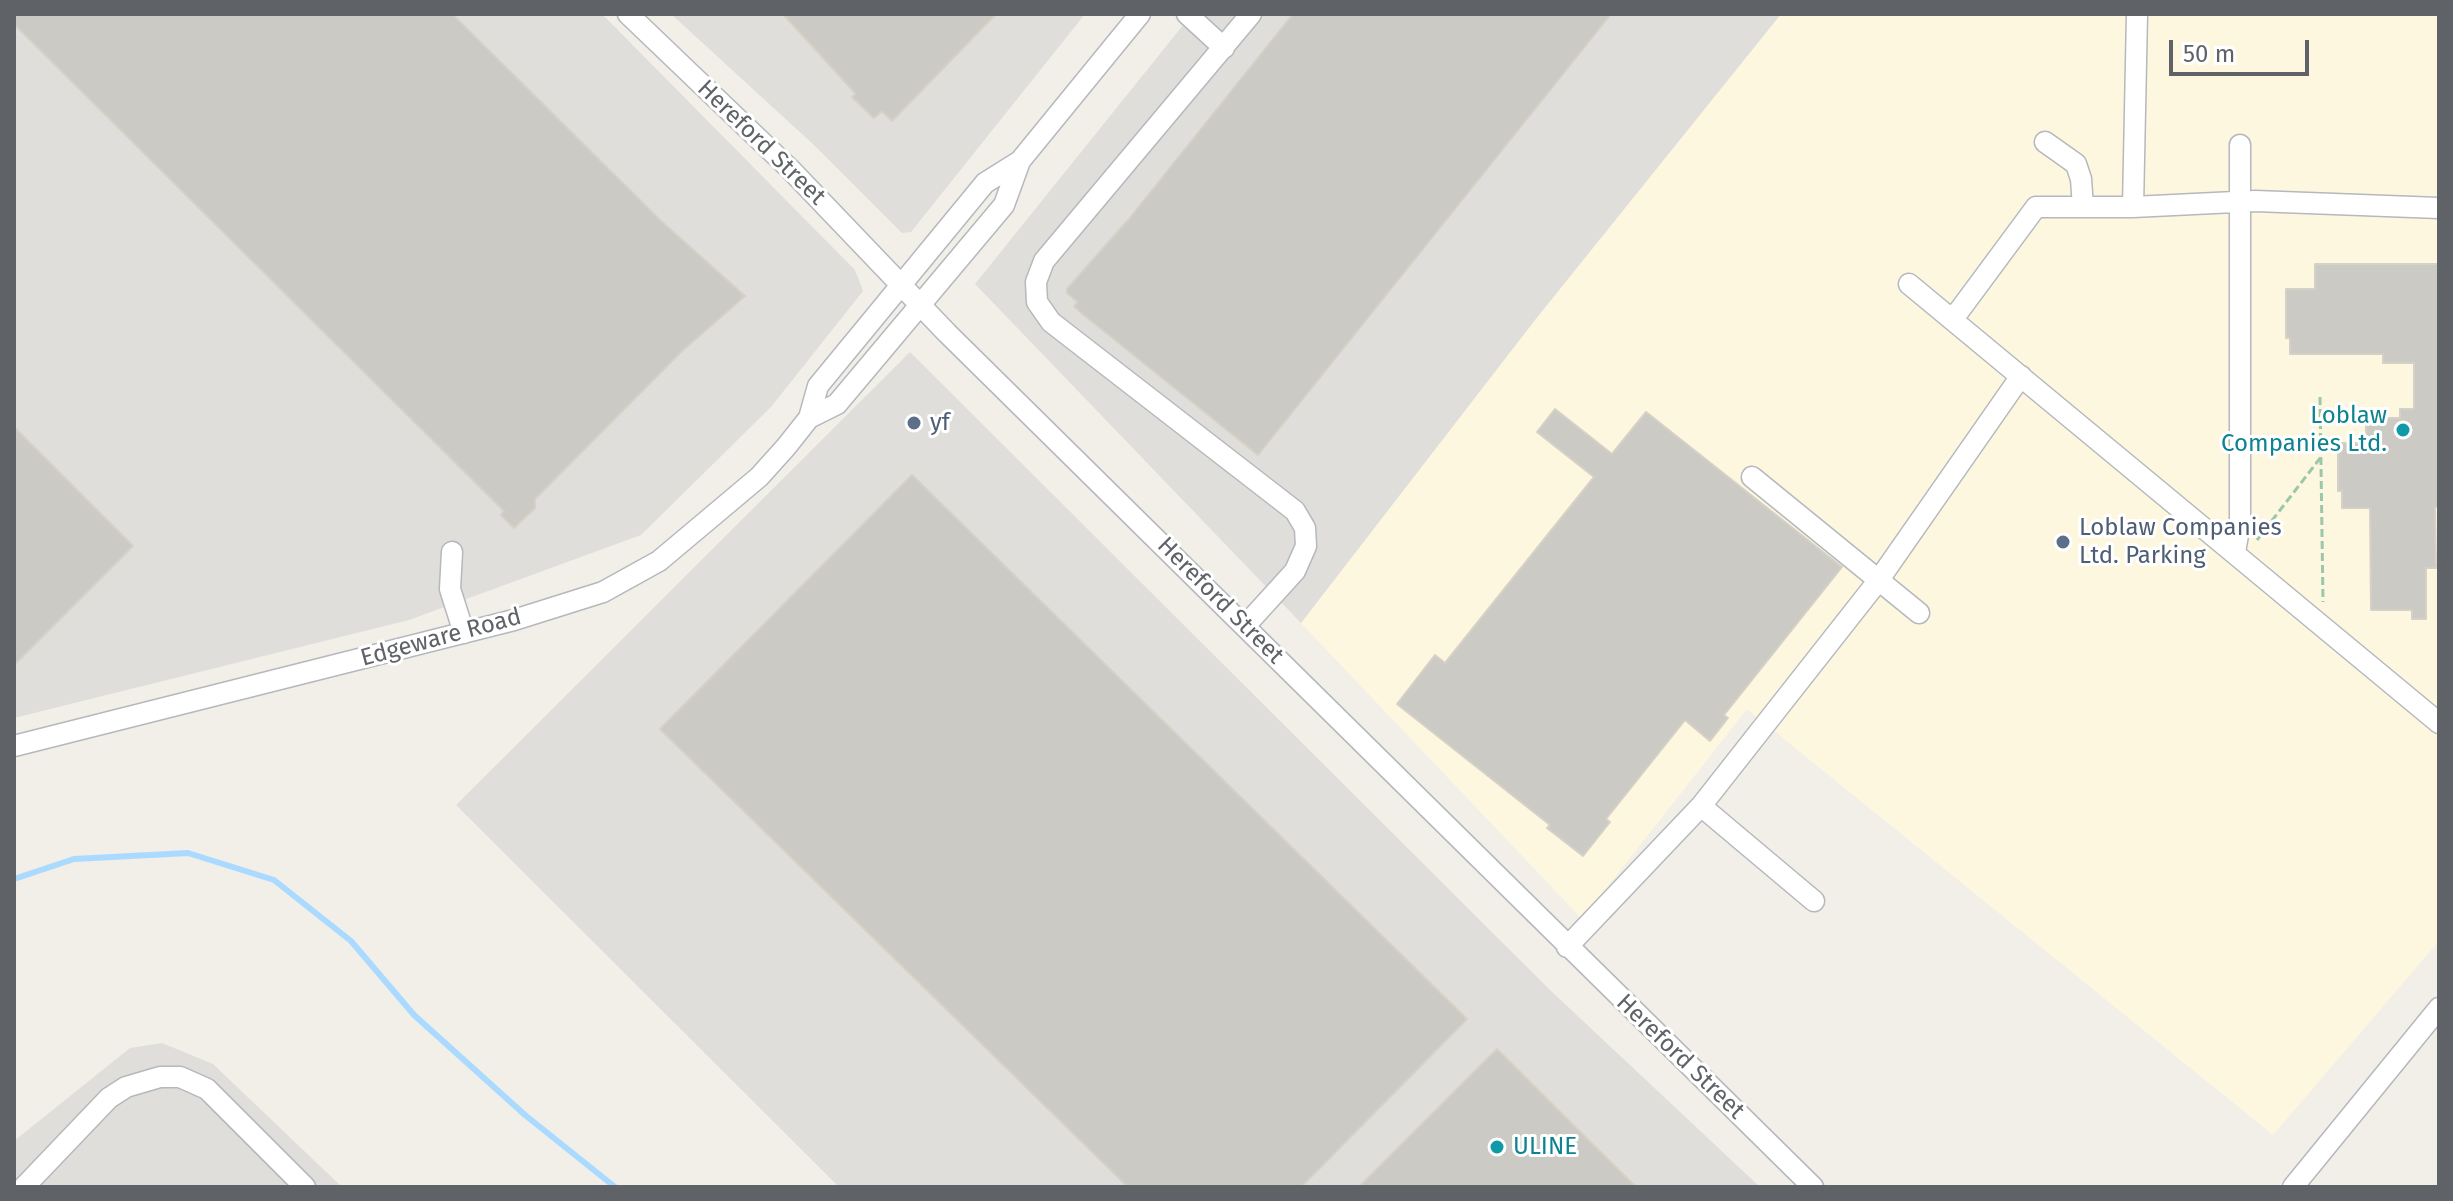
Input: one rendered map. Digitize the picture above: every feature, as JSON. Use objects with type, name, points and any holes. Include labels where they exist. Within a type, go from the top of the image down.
[{"type":"street","name":"Hereford Street","points":[[628,14],[791,170],[920,305],[1813,1187]]},
{"type":"street","name":"Edgeware Road","points":[[809,418],[818,386],[901,284],[985,183],[1020,161],[1140,14]]},
{"type":"street","points":[[1187,14],[1224,48]]},
{"type":"street","points":[[1245,626],[1295,571],[1306,546],[1305,528],[1295,511],[1051,322],[1037,302],[1036,282],[1044,261],[1251,14]]},
{"type":"street","points":[[2133,207],[2137,14]]},
{"type":"street","points":[[2045,142],[2076,164],[2081,179],[2083,207]]},
{"type":"street","points":[[2238,556],[2240,145]]},
{"type":"street","name":"Edgeware Road","points":[[14,746],[464,633],[603,592],[659,561],[759,477],[809,418],[837,404],[1004,205],[1020,161]]},
{"type":"street","points":[[1950,318],[1959,311],[2036,207],[2133,207],[2238,201],[2439,208]]},
{"type":"street","points":[[1909,284],[2439,723]]},
{"type":"street","points":[[1567,947],[1701,806],[1878,581],[2021,376]]},
{"type":"street","points":[[1752,477],[1919,613]]},
{"type":"street","points":[[452,552],[450,589],[464,633]]},
{"type":"street","points":[[1701,806],[1814,901]]},
{"type":"street","points":[[2293,1187],[2439,1008]]},
{"type":"street","points":[[24,1187],[109,1098],[126,1087],[160,1077],[180,1077],[207,1089],[305,1187]]},
{"type":"path","points":[[2320,397],[2324,627]]},
{"type":"path","points":[[2238,556],[2321,457]]},
{"type":"shaded area","points":[[14,14],[602,14],[855,270],[863,291],[771,407],[641,535],[409,620],[14,718]]},
{"type":"shaded area","points":[[671,14],[1085,14],[911,232],[902,233],[815,146]]},
{"type":"shaded area","points":[[1192,14],[1781,14],[1535,320],[1301,623],[975,284]]},
{"type":"shaded area","points":[[1781,14],[2439,14],[2439,941],[2273,1135],[1747,709],[1582,919],[1301,623],[1535,320]]},
{"type":"shaded area","points":[[910,352],[1550,990],[1760,1187],[839,1187],[456,805]]},
{"type":"shaded area","points":[[162,1043],[213,1064],[342,1187],[14,1187],[14,1141],[130,1048]]},
{"type":"building","points":[[14,14],[452,14],[661,221],[745,296],[682,351],[535,499],[535,508],[514,528],[501,515],[504,511],[14,24]]},
{"type":"building","points":[[783,14],[996,14],[892,121],[882,111],[874,118],[852,97],[856,94]]},
{"type":"building","points":[[1293,14],[1611,14],[1258,455],[1079,311],[1074,306],[1078,302],[1067,293],[1067,289],[1129,219]]},
{"type":"building","name":"Loblaw Companies Ltd.","points":[[2315,264],[2439,264],[2439,507],[2435,507],[2436,568],[2426,568],[2426,619],[2412,619],[2412,610],[2371,610],[2370,508],[2342,508],[2342,491],[2338,491],[2338,443],[2366,443],[2366,418],[2400,418],[2400,409],[2414,409],[2414,363],[2383,363],[2383,354],[2290,354],[2290,338],[2286,338],[2286,289],[2315,289]]},
{"type":"building","points":[[1555,409],[1612,454],[1646,412],[1842,567],[1724,715],[1728,718],[1710,741],[1685,720],[1606,819],[1610,822],[1583,856],[1547,828],[1550,825],[1397,704],[1435,655],[1445,663],[1594,477],[1537,432]]},
{"type":"building","points":[[14,427],[133,546],[14,665]]},
{"type":"building","points":[[912,475],[1467,1019],[1301,1187],[1128,1187],[660,729]]},
{"type":"building","name":"ULINE","points":[[1497,1049],[1556,1108],[1636,1187],[1359,1187]]},
{"type":"waterway","points":[[14,879],[74,859],[188,853],[274,880],[351,941],[414,1015],[525,1115],[615,1187]]},
{"type":"place","name":"yf","points":[[914,423]]},
{"type":"place","name":"Loblaw Companies Ltd.","points":[[2403,430]]},
{"type":"place","name":"Loblaw Companies Ltd. Parking","points":[[2063,542]]},
{"type":"place","name":"ULINE","points":[[1497,1147]]}]
